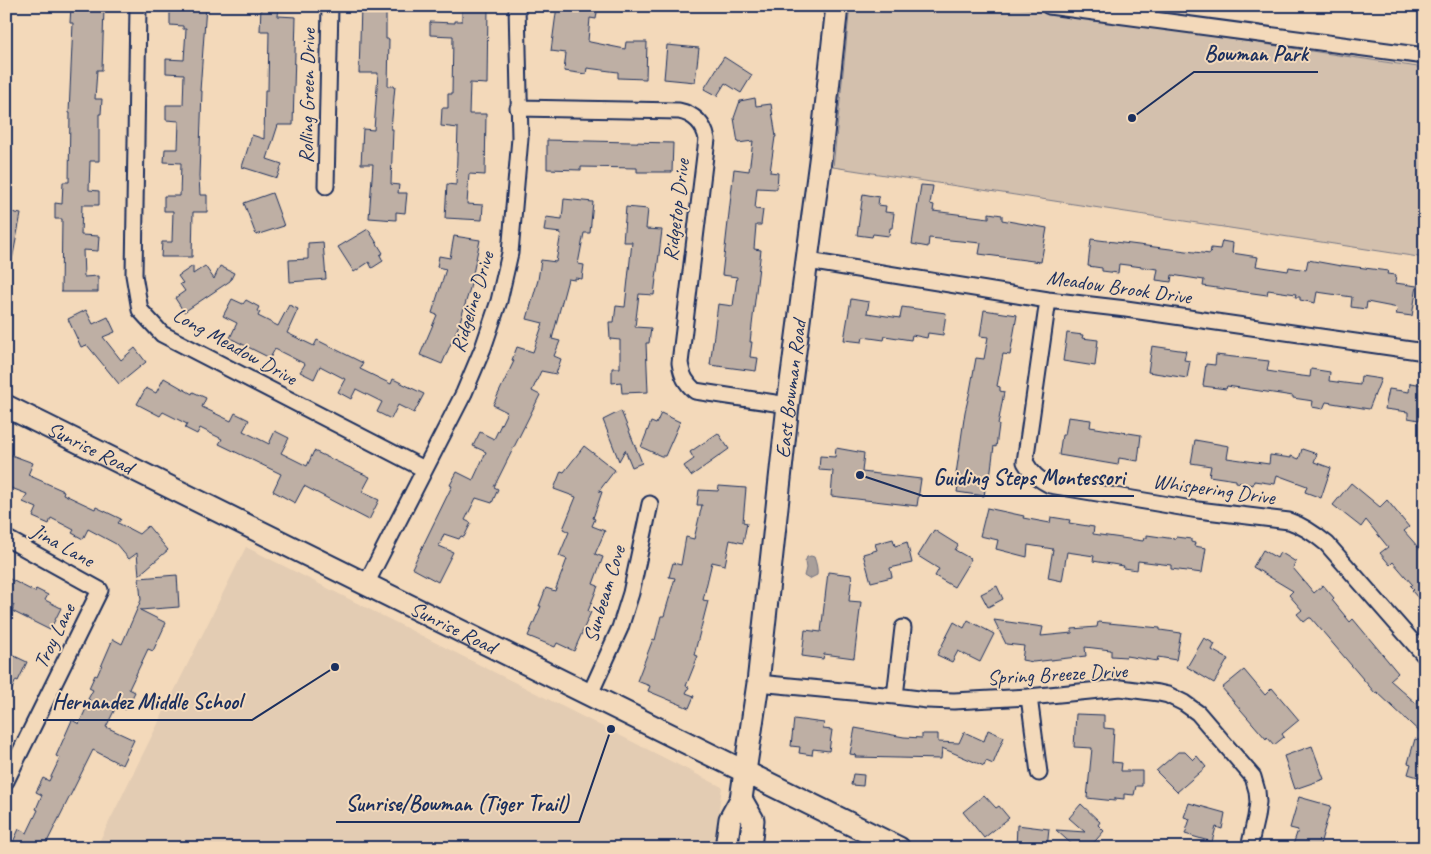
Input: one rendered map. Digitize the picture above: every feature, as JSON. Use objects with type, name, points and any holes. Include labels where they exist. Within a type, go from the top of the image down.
[{"type":"main road","name":"East Bowman Road","points":[[726,848],[730,819],[741,799],[758,683],[788,405],[808,261],[837,6]]},
{"type":"main road","name":"Sunrise Road","points":[[6,406],[899,848]]},
{"type":"main road","points":[[741,799],[753,820],[750,848]]},
{"type":"street","name":"Long Meadow Drive","points":[[138,6],[134,275],[140,310],[162,334],[424,469]]},
{"type":"street","name":"Rolling Green Drive","points":[[326,186],[330,6]]},
{"type":"street","name":"Ridgeline Drive","points":[[366,584],[464,393],[483,348],[499,301],[510,253],[520,138],[517,6]]},
{"type":"street","points":[[1049,6],[1425,56]]},
{"type":"street","name":"Ridgetop Drive","points":[[518,108],[679,111],[687,113],[700,122],[707,138],[680,363],[682,374],[687,384],[695,391],[788,405]]},
{"type":"street","name":"Meadow Brook Drive","points":[[808,261],[1048,300],[1126,309],[1425,352]]},
{"type":"street","name":"Whispering Drive","points":[[1048,300],[1026,462],[1031,472],[1039,480],[1050,485],[1198,510],[1289,521],[1298,524],[1313,532],[1327,544],[1425,656]]},
{"type":"street","name":"Sunbeam Cove","points":[[590,694],[620,628],[631,593],[650,504]]},
{"type":"street","name":"Jina Lane","points":[[6,538],[100,590]]},
{"type":"street","name":"Troy Lane","points":[[6,781],[100,590]]},
{"type":"street","points":[[895,696],[903,628]]},
{"type":"street","name":"Spring Breeze Drive","points":[[758,683],[954,701],[1029,697],[1120,688],[1168,695],[1191,708],[1253,777],[1258,802],[1249,848]]},
{"type":"street","points":[[1029,697],[1040,773]]},
{"type":"shaded area","points":[[850,6],[1010,6],[1425,68],[1425,258],[833,167]]},
{"type":"shaded area","points":[[246,547],[722,787],[714,848],[96,848]]},
{"type":"shaded area","points":[[811,556],[815,559],[817,575],[809,579],[804,576],[805,562],[807,557]]},
{"type":"building","points":[[71,6],[104,8],[102,70],[97,70],[95,99],[102,99],[101,114],[99,114],[99,161],[90,161],[89,190],[99,191],[99,205],[82,205],[81,235],[99,236],[98,251],[83,250],[84,277],[98,276],[98,292],[61,292],[62,219],[55,219],[55,203],[62,204],[63,182],[69,182],[69,113],[73,23],[70,23]]},
{"type":"building","points":[[170,6],[206,6],[200,91],[202,91],[199,176],[200,195],[207,195],[207,212],[193,212],[192,257],[161,257],[162,242],[172,242],[173,211],[164,211],[164,196],[180,196],[181,163],[164,162],[165,149],[178,149],[179,121],[166,120],[166,105],[183,105],[184,74],[166,73],[166,59],[184,60],[186,29],[183,29],[183,26],[170,25]]},
{"type":"building","points":[[261,6],[279,6],[278,16],[296,17],[293,125],[278,125],[267,159],[282,164],[277,178],[242,167],[252,135],[264,139],[265,90],[268,90],[269,31],[260,31]]},
{"type":"building","points":[[361,6],[386,6],[386,39],[389,39],[388,86],[395,86],[391,129],[393,129],[391,184],[399,185],[398,193],[407,193],[405,213],[396,212],[396,220],[369,218],[373,164],[361,164],[363,129],[374,130],[378,73],[359,73]]},
{"type":"building","points":[[462,6],[488,6],[487,84],[470,83],[469,114],[486,114],[485,175],[469,174],[467,204],[483,205],[482,220],[445,218],[447,184],[456,185],[458,128],[441,126],[442,108],[448,108],[448,94],[452,94],[453,36],[430,35],[430,22],[455,23],[455,21],[462,21]]},
{"type":"building","points":[[557,6],[598,6],[596,19],[590,18],[588,41],[590,42],[625,49],[626,42],[647,42],[646,79],[618,78],[618,72],[587,68],[586,74],[564,71],[566,53],[551,51]]},
{"type":"building","points":[[667,45],[699,48],[695,82],[664,79]]},
{"type":"building","points":[[724,57],[752,75],[741,93],[725,83],[717,96],[704,89]]},
{"type":"building","points":[[755,98],[756,106],[771,104],[776,137],[770,172],[778,173],[777,189],[757,188],[755,209],[763,210],[761,225],[756,225],[754,249],[761,250],[750,342],[752,342],[750,357],[758,358],[756,371],[710,365],[718,304],[733,306],[737,277],[722,275],[734,169],[749,171],[753,141],[738,143],[734,118],[740,101]]},
{"type":"building","points":[[547,140],[673,143],[672,172],[637,172],[637,168],[581,167],[581,170],[547,169]]},
{"type":"building","points":[[921,185],[933,186],[930,204],[934,205],[933,211],[989,218],[989,213],[1002,215],[1002,220],[1047,228],[1041,262],[979,254],[981,243],[929,238],[928,247],[912,244]]},
{"type":"building","points":[[272,193],[284,226],[256,235],[244,203]]},
{"type":"building","points":[[863,194],[879,197],[878,205],[886,206],[885,212],[894,213],[889,236],[873,234],[872,237],[857,235]]},
{"type":"building","points":[[564,199],[593,202],[590,233],[584,233],[578,264],[584,265],[582,279],[568,279],[552,339],[560,341],[554,356],[561,359],[556,374],[541,371],[532,391],[540,395],[494,487],[498,489],[492,503],[476,498],[465,520],[471,523],[464,537],[461,536],[459,539],[444,534],[439,546],[453,552],[438,582],[412,568],[457,472],[473,480],[486,452],[473,446],[480,432],[494,439],[507,412],[493,405],[514,361],[512,360],[517,347],[533,352],[543,323],[527,319],[538,280],[541,260],[556,262],[561,233],[544,231],[546,217],[562,219]]},
{"type":"building","points":[[626,207],[648,209],[646,229],[662,230],[654,295],[639,294],[635,327],[651,328],[649,343],[646,343],[648,392],[622,393],[621,382],[612,383],[612,368],[620,368],[620,340],[610,339],[609,322],[614,322],[616,306],[625,307],[632,242],[623,242]]},
{"type":"building","points":[[6,211],[21,214],[12,260],[6,260]]},
{"type":"building","points":[[368,229],[383,253],[380,255],[383,261],[372,268],[369,262],[354,272],[338,247]]},
{"type":"building","points":[[454,236],[480,240],[470,288],[459,325],[442,364],[420,355],[437,315],[432,313],[446,269],[437,267],[439,256],[450,258]]},
{"type":"building","points":[[1091,239],[1210,254],[1211,248],[1220,249],[1222,241],[1233,243],[1232,253],[1258,257],[1256,266],[1288,271],[1289,267],[1306,270],[1308,260],[1388,271],[1387,274],[1396,275],[1395,283],[1417,286],[1412,316],[1396,314],[1398,308],[1367,302],[1366,309],[1351,307],[1352,297],[1317,292],[1315,303],[1300,300],[1300,297],[1295,297],[1296,294],[1268,290],[1267,295],[1203,286],[1204,280],[1172,275],[1171,282],[1156,280],[1158,269],[1119,264],[1118,273],[1102,271],[1102,268],[1088,266]]},
{"type":"building","points":[[323,242],[326,279],[290,282],[289,260],[308,259],[308,243]]},
{"type":"building","points":[[193,266],[193,274],[205,266],[214,279],[220,266],[234,273],[230,281],[184,312],[175,298],[185,291],[180,284],[183,283],[178,276]]},
{"type":"building","points":[[232,299],[243,304],[246,300],[259,307],[257,311],[260,312],[258,316],[278,326],[289,305],[298,309],[287,333],[314,346],[317,340],[363,363],[360,369],[391,384],[393,379],[424,394],[414,413],[398,405],[391,419],[377,412],[382,402],[356,389],[351,399],[338,392],[345,379],[320,366],[314,379],[300,372],[305,364],[275,349],[270,358],[230,338],[237,323],[223,316]]},
{"type":"building","points":[[851,299],[869,302],[867,313],[900,318],[902,307],[946,313],[943,335],[928,333],[927,338],[912,335],[911,340],[885,336],[884,340],[863,337],[862,342],[844,340]]},
{"type":"building","points":[[86,310],[93,324],[108,317],[115,332],[103,337],[121,360],[135,348],[146,362],[119,384],[87,345],[81,347],[68,319]]},
{"type":"building","points":[[984,310],[1017,315],[1010,355],[1003,354],[997,386],[1000,387],[1000,391],[1004,392],[996,447],[994,446],[990,477],[987,477],[984,496],[957,492],[960,474],[956,474],[965,412],[976,358],[984,359],[988,337],[980,336]]},
{"type":"building","points":[[1067,333],[1083,335],[1082,338],[1098,340],[1095,366],[1063,361]]},
{"type":"building","points":[[1152,346],[1186,351],[1184,360],[1190,361],[1187,378],[1148,372]]},
{"type":"building","points":[[1216,355],[1269,361],[1267,371],[1286,374],[1310,377],[1311,369],[1330,372],[1329,381],[1360,385],[1361,376],[1381,379],[1369,409],[1326,402],[1323,409],[1312,407],[1313,401],[1293,398],[1293,396],[1227,386],[1226,389],[1203,386],[1206,364],[1215,365]]},
{"type":"building","points":[[164,378],[192,394],[193,392],[206,398],[202,407],[231,421],[235,413],[249,420],[243,431],[269,444],[275,431],[289,438],[281,453],[307,466],[314,451],[370,477],[362,492],[379,500],[369,520],[304,486],[295,503],[273,491],[281,474],[219,444],[222,439],[200,428],[197,434],[185,428],[187,424],[163,412],[160,416],[137,404],[146,388],[156,393]]},
{"type":"building","points":[[1410,383],[1425,385],[1425,415],[1420,414],[1419,420],[1408,418],[1408,412],[1385,409],[1389,389],[1409,392]]},
{"type":"building","points":[[621,411],[642,463],[632,467],[625,450],[619,461],[603,420]]},
{"type":"building","points":[[661,413],[680,422],[665,456],[641,447],[651,422],[656,424]]},
{"type":"building","points":[[1068,417],[1091,420],[1090,427],[1141,435],[1138,461],[1119,458],[1118,465],[1059,455],[1062,435],[1065,435]]},
{"type":"building","points":[[718,433],[729,449],[691,476],[684,466],[694,459],[690,452]]},
{"type":"building","points":[[1195,440],[1229,446],[1227,458],[1269,464],[1270,455],[1291,458],[1291,456],[1299,459],[1302,449],[1317,454],[1314,462],[1331,468],[1321,498],[1305,492],[1307,486],[1277,475],[1275,484],[1254,481],[1253,485],[1236,482],[1236,480],[1209,476],[1211,466],[1191,463]]},
{"type":"building","points":[[584,446],[615,470],[599,491],[602,492],[592,526],[605,531],[595,554],[603,557],[593,584],[598,586],[588,611],[591,612],[574,651],[557,643],[555,647],[528,636],[541,606],[539,606],[546,588],[555,591],[567,559],[559,556],[569,532],[563,529],[576,497],[554,489],[561,471],[564,472]]},
{"type":"building","points":[[836,448],[864,453],[862,472],[921,479],[917,506],[831,496],[833,471],[819,470],[820,456],[835,457]]},
{"type":"building","points":[[6,453],[33,463],[28,475],[64,491],[63,494],[121,519],[118,523],[139,534],[148,526],[168,550],[139,575],[137,553],[129,559],[116,544],[88,529],[83,539],[72,533],[74,530],[51,518],[49,524],[33,517],[37,508],[23,502],[27,494],[6,486]]},
{"type":"building","points":[[1351,483],[1380,507],[1387,500],[1409,527],[1404,531],[1425,555],[1425,606],[1412,591],[1414,590],[1410,586],[1412,584],[1393,562],[1390,565],[1380,553],[1388,547],[1366,520],[1361,527],[1333,505]]},
{"type":"building","points":[[719,486],[746,488],[743,522],[747,523],[743,543],[730,540],[725,565],[712,562],[703,600],[708,601],[694,655],[698,656],[686,686],[689,687],[686,693],[694,696],[689,708],[648,691],[650,686],[637,681],[653,639],[655,640],[661,616],[664,616],[675,578],[669,577],[673,563],[681,565],[686,537],[694,539],[702,505],[697,505],[699,490],[718,491]]},
{"type":"building","points":[[987,508],[1050,523],[1051,517],[1070,520],[1069,523],[1094,527],[1093,534],[1143,541],[1144,538],[1147,538],[1147,535],[1191,539],[1191,542],[1195,543],[1194,546],[1206,548],[1202,573],[1171,569],[1171,565],[1138,561],[1137,570],[1123,568],[1124,566],[1093,561],[1094,556],[1067,552],[1062,581],[1048,578],[1053,549],[1028,545],[1027,557],[996,549],[998,540],[980,536]]},
{"type":"building","points":[[934,530],[958,545],[955,550],[971,559],[954,587],[935,576],[939,569],[918,556]]},
{"type":"building","points":[[893,539],[895,546],[907,542],[912,563],[890,568],[892,577],[871,582],[863,554],[877,550],[875,544]]},
{"type":"building","points":[[1263,550],[1277,558],[1280,552],[1296,562],[1293,568],[1314,593],[1323,585],[1334,598],[1332,600],[1350,622],[1353,619],[1398,673],[1390,680],[1417,704],[1421,687],[1425,688],[1425,737],[1377,692],[1375,693],[1311,618],[1304,622],[1297,614],[1302,610],[1289,595],[1293,591],[1253,567]]},
{"type":"building","points":[[828,572],[852,575],[849,601],[861,602],[854,658],[824,654],[823,659],[802,656],[805,630],[821,632]]},
{"type":"building","points":[[177,575],[179,607],[140,610],[166,623],[153,651],[148,649],[129,689],[135,692],[126,710],[117,705],[106,727],[134,740],[122,765],[93,750],[44,848],[24,848],[13,842],[19,829],[27,833],[38,810],[36,809],[42,795],[36,792],[43,778],[49,781],[60,758],[56,756],[72,720],[79,724],[93,690],[89,688],[95,675],[97,676],[113,639],[122,644],[141,600],[139,578]]},
{"type":"building","points":[[6,577],[35,592],[36,589],[48,595],[45,600],[61,608],[50,630],[12,611],[14,605],[6,601]]},
{"type":"building","points":[[997,586],[1003,599],[988,607],[981,594]]},
{"type":"building","points":[[968,620],[994,634],[980,662],[958,651],[952,662],[937,655],[954,622],[964,628]]},
{"type":"building","points":[[994,620],[1043,627],[1041,636],[1072,633],[1072,629],[1097,627],[1098,622],[1160,628],[1160,630],[1181,633],[1176,660],[1158,657],[1157,661],[1126,656],[1111,656],[1111,650],[1085,647],[1086,656],[1033,662],[1022,660],[1024,646],[1006,644]]},
{"type":"building","points":[[1204,638],[1215,644],[1212,650],[1228,659],[1214,683],[1187,667]]},
{"type":"building","points":[[6,652],[27,662],[6,702]]},
{"type":"building","points":[[1244,670],[1265,695],[1272,688],[1299,720],[1282,734],[1284,737],[1274,745],[1267,737],[1266,739],[1222,688]]},
{"type":"building","points":[[1076,714],[1104,715],[1104,728],[1114,729],[1112,762],[1122,763],[1121,771],[1142,771],[1142,786],[1136,786],[1134,795],[1124,794],[1124,799],[1115,798],[1115,801],[1087,798],[1092,748],[1074,747]]},
{"type":"building","points":[[794,719],[824,723],[823,729],[832,730],[829,751],[813,749],[812,755],[799,753],[800,747],[791,746]]},
{"type":"building","points":[[855,728],[904,737],[922,738],[922,734],[938,734],[938,742],[959,743],[964,732],[984,741],[988,730],[1004,737],[993,764],[986,761],[984,766],[942,748],[941,759],[855,757],[856,755],[850,754]]},
{"type":"building","points":[[1415,739],[1425,742],[1425,779],[1408,774],[1411,764],[1408,763]]},
{"type":"building","points":[[1312,746],[1324,779],[1295,789],[1284,756]]},
{"type":"building","points":[[1178,752],[1185,752],[1193,760],[1197,756],[1206,767],[1177,792],[1156,771]]},
{"type":"building","points":[[853,774],[864,775],[863,786],[851,785]]},
{"type":"building","points":[[984,795],[996,808],[999,806],[1009,818],[984,838],[963,812]]},
{"type":"building","points":[[1299,797],[1331,806],[1319,848],[1292,848],[1298,830],[1290,828]]},
{"type":"building","points":[[1189,803],[1225,813],[1222,829],[1216,827],[1212,842],[1185,834],[1190,819],[1184,817]]},
{"type":"building","points":[[1081,804],[1100,822],[1098,825],[1104,831],[1089,848],[1076,848],[1056,830],[1085,832],[1069,818]]},
{"type":"building","points":[[1017,825],[1049,829],[1047,848],[1016,848]]},
{"type":"place","name":"Bowman Park","points":[[1132,118]]},
{"type":"place","name":"Guiding Steps Montessori","points":[[860,475]]},
{"type":"place","name":"Hernandez Middle School","points":[[335,667]]},
{"type":"place","name":"Sunrise/Bowman (Tiger Trail)","points":[[611,729]]}]
